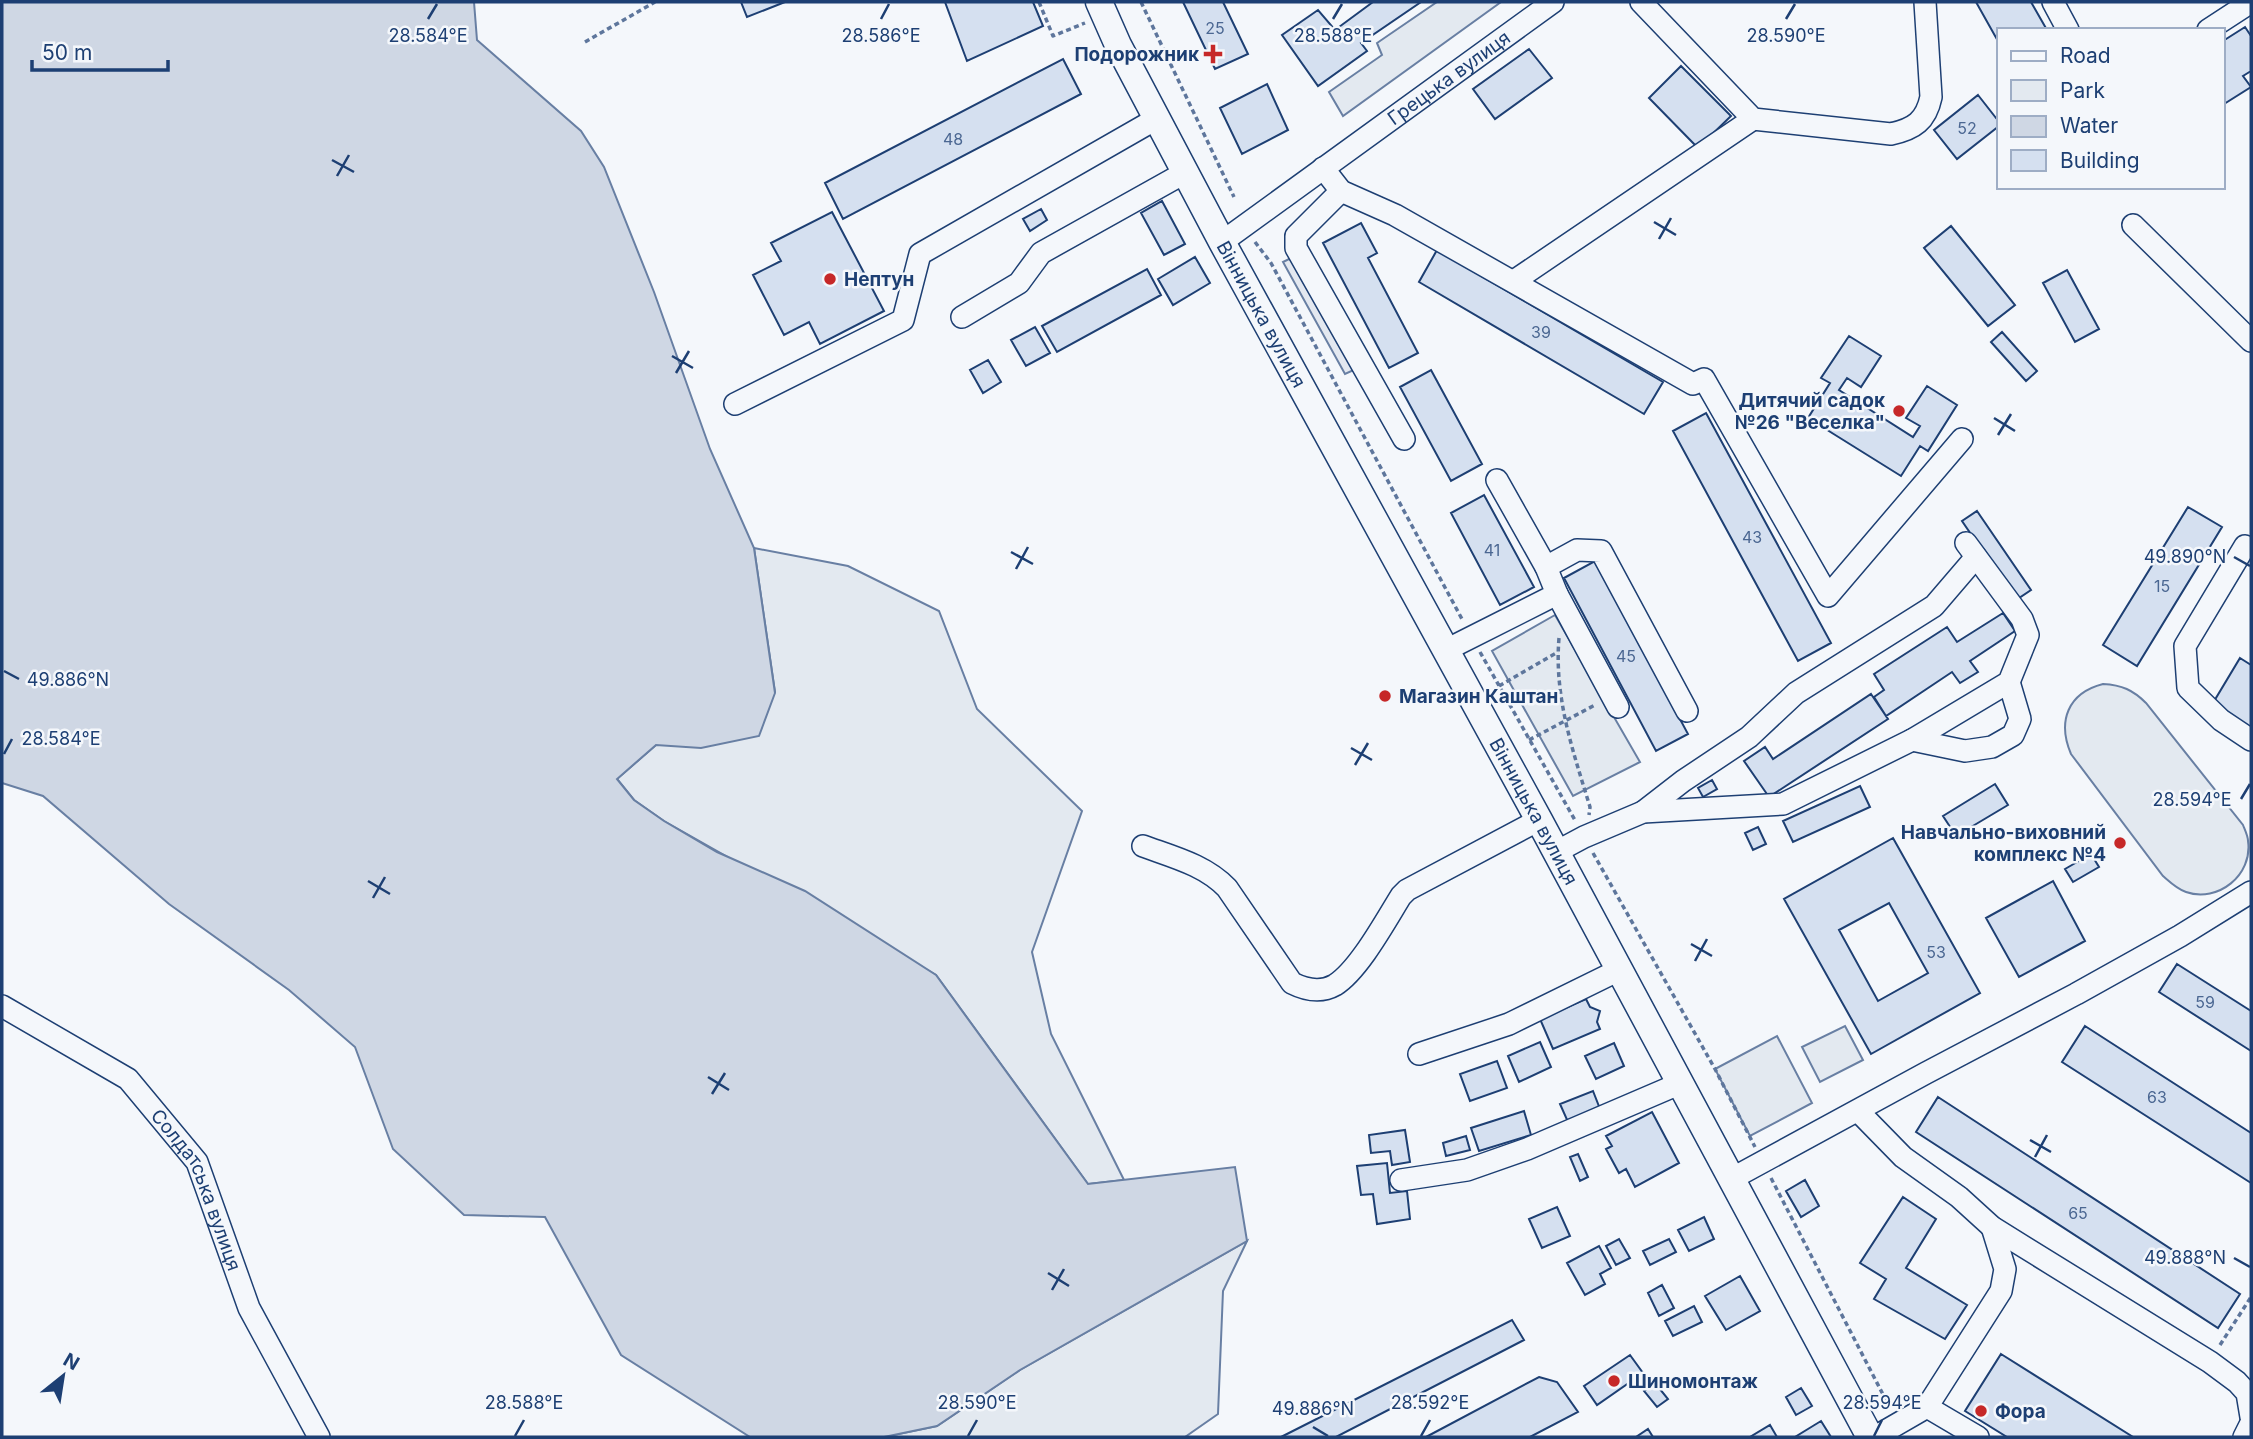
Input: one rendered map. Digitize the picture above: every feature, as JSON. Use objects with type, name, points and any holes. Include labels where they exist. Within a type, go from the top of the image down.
[{"type":"main road","name":"Вінницька вулиця","points":[[1094,12],[1118,46],[1222,242],[1733,1178],[1870,1437]]},
{"type":"street","name":"Грецька вулиця","points":[[1222,242],[1553,2]]},
{"type":"street","points":[[1641,2],[1753,119],[1891,134],[1909,130],[1923,118],[1931,97],[1925,2]]},
{"type":"street","points":[[2053,2],[2066,28]]},
{"type":"street","points":[[2211,28],[2250,2]]},
{"type":"street","points":[[735,404],[904,320],[920,254],[1156,119]]},
{"type":"street","points":[[1514,281],[1753,119]]},
{"type":"street","points":[[1322,168],[1341,191],[1395,215],[1693,384],[1704,379],[1828,596],[1962,439]]},
{"type":"street","points":[[962,317],[1019,283],[1041,253],[1186,172]]},
{"type":"street","points":[[1341,191],[1296,236],[1296,248],[1404,439]]},
{"type":"street","points":[[2133,225],[2251,341]]},
{"type":"street","points":[[1497,480],[1546,567],[1560,599],[1615,701]]},
{"type":"street","points":[[2245,546],[2185,646],[2188,688],[2221,720],[2251,740]]},
{"type":"street","points":[[1546,567],[1577,550],[1601,551],[1687,711]]},
{"type":"street","points":[[1556,852],[1643,812],[1683,781],[1749,737],[1796,693],[1934,606],[1971,550],[2021,619],[2028,635],[2010,682],[2020,719],[2013,734],[1993,747],[1965,751],[1912,740]]},
{"type":"street","points":[[1446,650],[1560,599]]},
{"type":"street","points":[[1643,812],[1783,804],[1912,740],[2010,682]]},
{"type":"street","points":[[1143,846],[1207,870],[1218,879],[1292,983],[1310,990],[1336,984],[1364,955],[1407,890],[1539,820]]},
{"type":"street","points":[[1733,1178],[2087,988],[2180,936],[2251,892]]},
{"type":"street","points":[[1419,1054],[1510,1024],[1619,970]]},
{"type":"street","name":"Солдатська вулиця","points":[[2,1006],[128,1079],[197,1162],[249,1308],[319,1437]]},
{"type":"street","points":[[1401,1180],[1467,1170],[1515,1154],[1681,1083]]},
{"type":"street","points":[[1858,1111],[1903,1157],[1959,1198],[1992,1227],[2210,1362],[2237,1382],[2247,1393],[2251,1417]]},
{"type":"street","points":[[1875,1437],[1927,1407],[2001,1291],[2005,1269],[1992,1227]]},
{"type":"street","points":[[1927,1407],[1978,1437]]},
{"type":"street","points":[[2244,1437],[2251,1423]]},
{"type":"path","points":[[585,42],[655,2]]},
{"type":"path","points":[[1039,2],[1053,36],[1094,12]]},
{"type":"path","points":[[1141,2],[1234,197]]},
{"type":"path","points":[[1255,242],[1271,263],[1471,637],[1715,1069],[1898,1423]]},
{"type":"path","points":[[1560,599],[1558,653],[1564,722],[1590,807],[1584,837]]},
{"type":"path","points":[[1499,686],[1581,639]]},
{"type":"path","points":[[1529,740],[1615,701]]},
{"type":"path","points":[[2210,1362],[2251,1297]]},
{"type":"green space","points":[[1437,2],[1501,2],[1343,116],[1329,92],[1382,55],[1377,43]]},
{"type":"green space","points":[[754,548],[848,566],[939,611],[977,709],[1082,811],[1032,952],[1051,1034],[1124,1180],[1088,1184],[936,975],[664,821],[634,800],[617,779],[656,745],[775,692]]},
{"type":"green space","points":[[1555,615],[1640,762],[1573,796],[1492,651]]},
{"type":"green space","points":[[2103,684],[2127,689],[2146,703],[2243,825],[2248,841],[2245,865],[2239,875],[2221,890],[2198,894],[2186,892],[2163,876],[2071,754],[2065,730],[2069,710],[2081,694]]},
{"type":"green space","points":[[1845,1026],[1863,1060],[1820,1082],[1802,1047]]},
{"type":"green space","points":[[1777,1036],[1812,1103],[1750,1136],[1715,1069]]},
{"type":"green space","points":[[1247,1241],[1223,1291],[1218,1414],[1185,1437],[884,1437],[937,1426],[1020,1370]]},
{"type":"shaded area","points":[[1295,256],[1356,369],[1345,374],[1283,262]]},
{"type":"water","points":[[2,2],[474,2],[477,40],[581,131],[604,167],[654,292],[710,449],[754,548],[775,693],[759,736],[701,748],[656,745],[617,779],[634,800],[664,821],[717,852],[805,891],[936,975],[1088,1184],[1235,1167],[1247,1241],[1020,1370],[937,1426],[884,1437],[750,1437],[621,1355],[545,1217],[464,1215],[393,1149],[355,1047],[289,990],[169,904],[43,796],[2,783]]},
{"type":"building","points":[[741,2],[785,2],[747,17]]},
{"type":"building","points":[[945,2],[1033,2],[1043,26],[967,61]]},
{"type":"building","points":[[1183,2],[1223,2],[1248,54],[1215,69]]},
{"type":"building","points":[[1373,2],[1421,2],[1361,43],[1367,51],[1318,86],[1282,35],[1318,10],[1335,30]]},
{"type":"building","points":[[1976,2],[2031,2],[2046,28],[1997,28],[1997,39]]},
{"type":"building","points":[[2245,27],[2251,36],[2251,71],[2243,76],[2251,87],[2225,103],[2225,40]]},
{"type":"building","points":[[1529,49],[1552,78],[1495,119],[1473,89]]},
{"type":"building","points":[[1063,59],[1081,94],[843,219],[825,183]]},
{"type":"building","points":[[1681,66],[1731,116],[1698,148],[1649,98]]},
{"type":"building","points":[[1267,84],[1288,130],[1242,154],[1220,108]]},
{"type":"building","points":[[1978,95],[1997,117],[1997,128],[1957,159],[1934,130]]},
{"type":"building","points":[[1162,201],[1185,244],[1164,255],[1141,213]]},
{"type":"building","points":[[1041,209],[1047,220],[1030,231],[1023,219]]},
{"type":"building","points":[[832,212],[884,311],[820,344],[809,322],[784,335],[753,275],[781,261],[771,243]]},
{"type":"building","points":[[1361,223],[1377,253],[1368,258],[1418,353],[1389,368],[1323,243]]},
{"type":"building","points":[[1951,226],[2015,305],[1988,326],[1924,248]]},
{"type":"building","points":[[1437,250],[1663,382],[1644,414],[1419,282]]},
{"type":"building","points":[[1195,257],[1210,283],[1173,305],[1158,279]]},
{"type":"building","points":[[1147,269],[1161,295],[1057,352],[1042,326]]},
{"type":"building","points":[[2067,270],[2099,329],[2075,342],[2043,283]]},
{"type":"building","points":[[1035,327],[1050,353],[1026,366],[1011,340]]},
{"type":"building","points":[[2002,332],[2037,371],[2026,381],[1991,342]]},
{"type":"building","points":[[1849,336],[1881,356],[1861,387],[1847,378],[1839,390],[1913,437],[1920,426],[1906,418],[1927,386],[1957,405],[1928,451],[1920,446],[1901,476],[1808,418],[1830,383],[1821,378]]},
{"type":"building","points":[[988,360],[1001,382],[983,393],[970,370]]},
{"type":"building","points":[[1431,370],[1482,464],[1451,481],[1400,387]]},
{"type":"building","points":[[1706,413],[1831,643],[1798,661],[1673,431]]},
{"type":"building","points":[[1484,495],[1534,587],[1500,605],[1451,513]]},
{"type":"building","points":[[2188,507],[2222,527],[2137,666],[2103,645]]},
{"type":"building","points":[[1977,511],[2031,590],[2016,600],[1962,521]]},
{"type":"building","points":[[1595,561],[1688,734],[1656,751],[1564,578]]},
{"type":"building","points":[[2003,613],[2015,631],[1970,661],[1978,672],[1960,683],[1952,672],[1886,716],[1874,697],[1884,690],[1874,674],[1947,627],[1957,642]]},
{"type":"building","points":[[2240,658],[2251,665],[2251,733],[2210,708]]},
{"type":"building","points":[[1871,694],[1888,719],[1769,797],[1744,761],[1765,747],[1773,759]]},
{"type":"building","points":[[1712,780],[1717,789],[1703,797],[1698,788]]},
{"type":"building","points":[[1995,784],[2008,805],[1956,836],[1943,816]]},
{"type":"building","points":[[1860,786],[1870,807],[1793,842],[1783,821]]},
{"type":"building","points":[[1758,827],[1766,844],[1753,850],[1745,833]]},
{"type":"building","points":[[1893,838],[1980,993],[1871,1054],[1784,899]],"holes":[[[1889,903],[1928,973],[1878,1001],[1839,930]]]},
{"type":"building","points":[[2091,854],[2099,867],[2073,882],[2065,869]]},
{"type":"building","points":[[2053,881],[2085,941],[2019,977],[1986,918]]},
{"type":"building","points":[[2177,964],[2251,1011],[2251,1051],[2159,992]]},
{"type":"building","points":[[1586,999],[1590,1007],[1600,1011],[1597,1022],[1600,1029],[1553,1049],[1540,1019]]},
{"type":"building","points":[[2085,1026],[2251,1133],[2251,1183],[2062,1062]]},
{"type":"building","points":[[1540,1042],[1551,1067],[1519,1082],[1508,1056]]},
{"type":"building","points":[[1614,1043],[1624,1066],[1596,1079],[1585,1056]]},
{"type":"building","points":[[1497,1061],[1507,1088],[1470,1101],[1460,1074]]},
{"type":"building","points":[[1593,1091],[1600,1109],[1568,1122],[1560,1104]]},
{"type":"building","points":[[1938,1097],[2240,1294],[2218,1328],[1916,1132]]},
{"type":"building","points":[[1524,1111],[1531,1135],[1479,1151],[1471,1128]]},
{"type":"building","points":[[1652,1112],[1679,1163],[1635,1187],[1626,1169],[1619,1173],[1606,1149],[1612,1146],[1606,1136]]},
{"type":"building","points":[[1405,1130],[1410,1162],[1392,1165],[1390,1151],[1371,1153],[1369,1135]]},
{"type":"building","points":[[1466,1136],[1470,1150],[1446,1156],[1443,1143]]},
{"type":"building","points":[[1578,1154],[1588,1177],[1580,1181],[1570,1157]]},
{"type":"building","points":[[1387,1163],[1390,1193],[1407,1191],[1410,1219],[1377,1224],[1373,1194],[1361,1195],[1357,1166]]},
{"type":"building","points":[[1805,1180],[1819,1206],[1801,1217],[1786,1191]]},
{"type":"building","points":[[1903,1197],[1936,1219],[1906,1268],[1967,1305],[1945,1339],[1874,1299],[1886,1279],[1860,1263]]},
{"type":"building","points":[[1557,1207],[1570,1236],[1542,1248],[1529,1219]]},
{"type":"building","points":[[1704,1217],[1714,1239],[1689,1251],[1678,1230]]},
{"type":"building","points":[[1619,1239],[1630,1258],[1616,1265],[1606,1246]]},
{"type":"building","points":[[1669,1239],[1676,1252],[1650,1265],[1643,1251]]},
{"type":"building","points":[[1599,1246],[1611,1268],[1600,1274],[1605,1284],[1585,1295],[1567,1263]]},
{"type":"building","points":[[1740,1276],[1760,1311],[1726,1330],[1705,1296]]},
{"type":"building","points":[[1662,1285],[1674,1308],[1659,1316],[1648,1293]]},
{"type":"building","points":[[1694,1306],[1702,1322],[1673,1336],[1665,1321]]},
{"type":"building","points":[[1512,1320],[1524,1340],[1336,1437],[1281,1437]]},
{"type":"building","points":[[2001,1354],[2133,1437],[2007,1437],[1965,1411]]},
{"type":"building","points":[[1630,1355],[1643,1373],[1597,1405],[1584,1386]]},
{"type":"building","points":[[1539,1377],[1557,1382],[1578,1412],[1530,1437],[1426,1437]]},
{"type":"building","points":[[1655,1383],[1668,1399],[1657,1407],[1644,1391]]},
{"type":"building","points":[[1801,1388],[1812,1406],[1796,1415],[1786,1397]]},
{"type":"building","points":[[1821,1421],[1831,1437],[1795,1437]]},
{"type":"building","points":[[1770,1425],[1777,1437],[1750,1437]]},
{"type":"building","points":[[1648,1429],[1653,1437],[1636,1437]]},
{"type":"place","name":"Подорожник","points":[[1213,54]]},
{"type":"place","name":"Нептун","points":[[830,279]]},
{"type":"place","name":"Дитячий садок №26 \"Веселка\"","points":[[1899,411]]},
{"type":"place","name":"Магазин Каштан","points":[[1385,696]]},
{"type":"place","name":"Навчально-виховний комплекс №4","points":[[2120,843]]},
{"type":"place","name":"Шиномонтаж","points":[[1614,1381]]},
{"type":"place","name":"Фора","points":[[1981,1411]]}]
